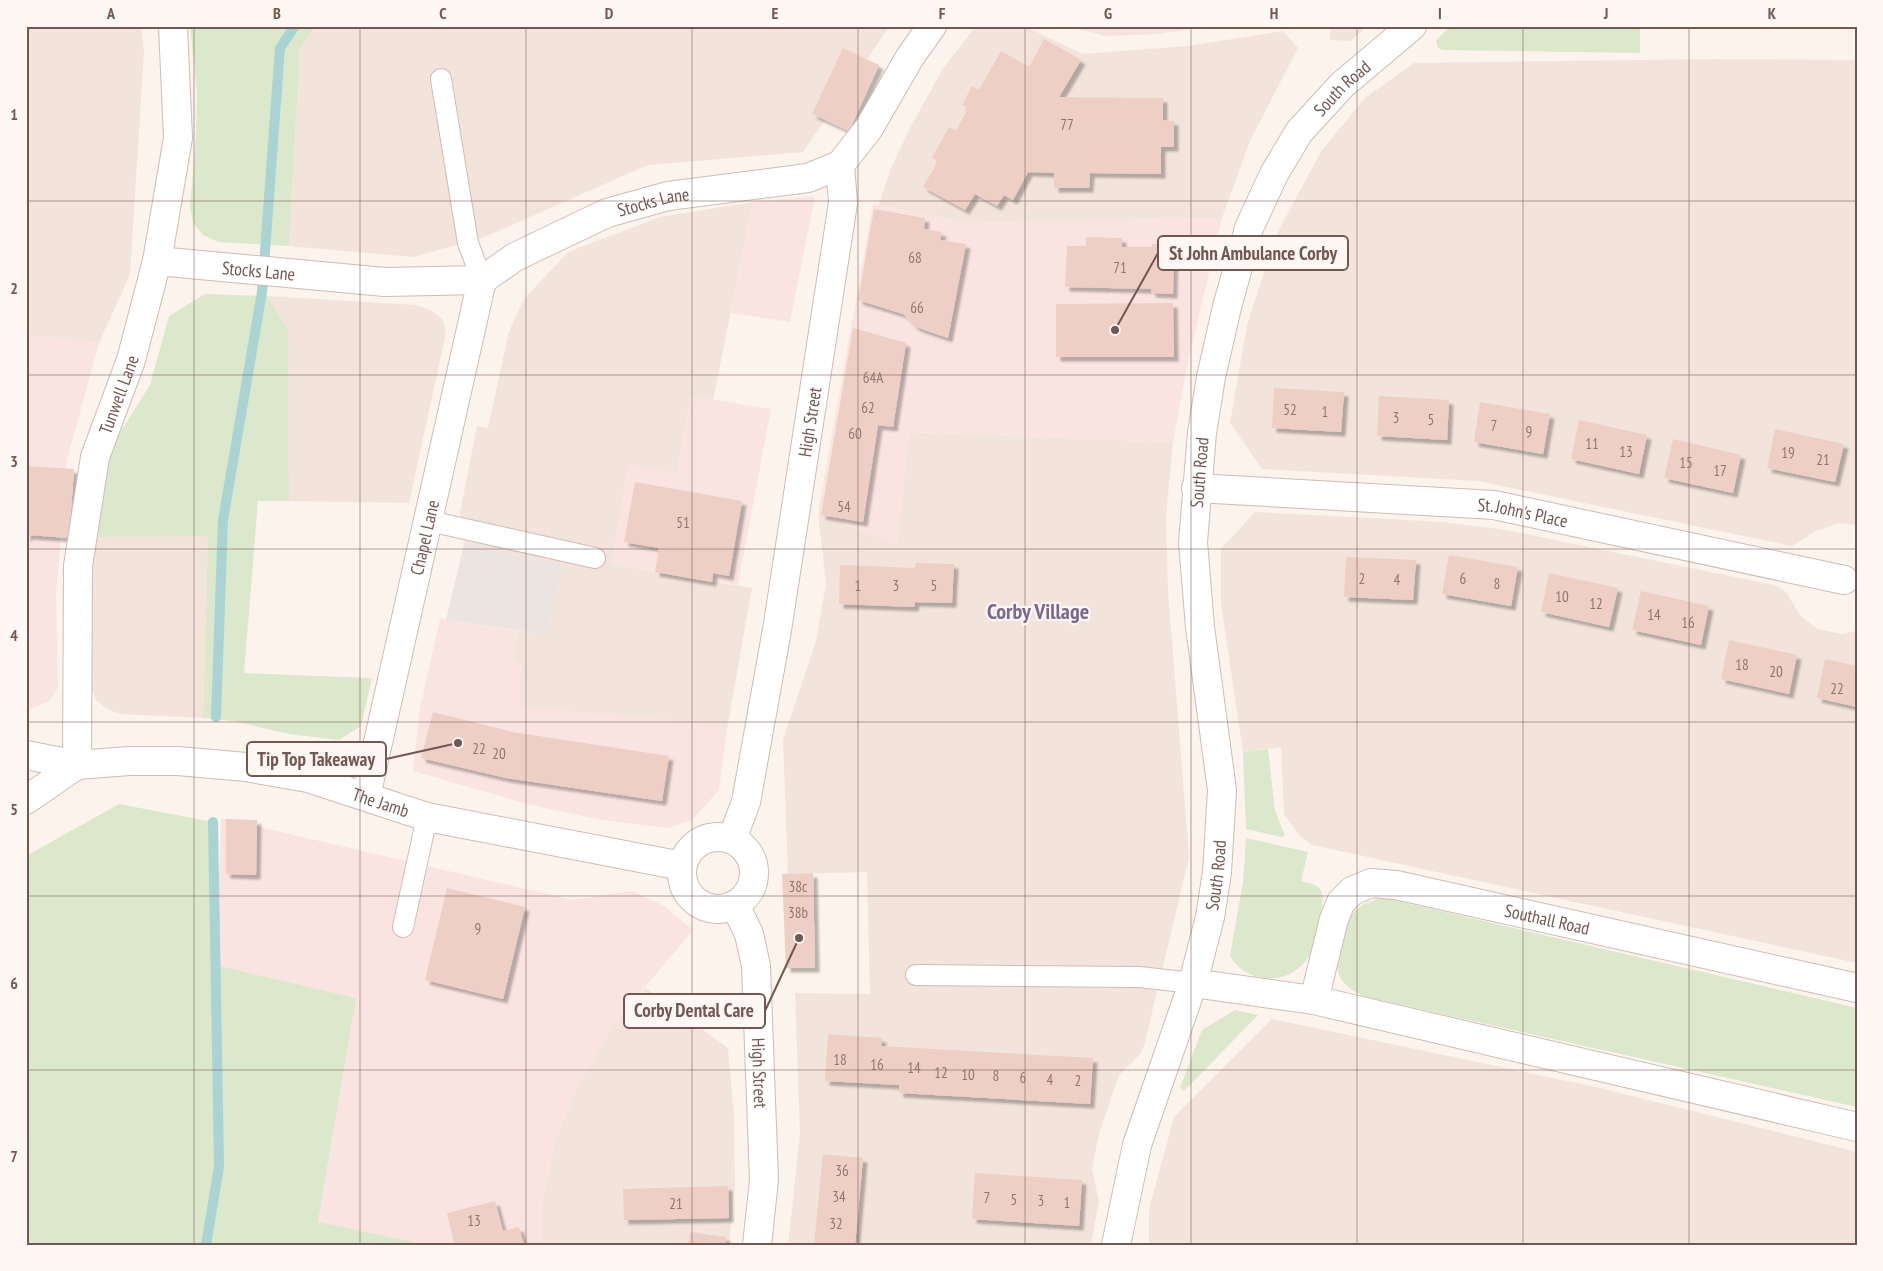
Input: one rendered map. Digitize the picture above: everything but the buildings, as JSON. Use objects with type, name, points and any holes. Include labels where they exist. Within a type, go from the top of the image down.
[{"type":"street","name":"Tunwell Lane","points":[[77,765],[78,566],[95,457],[132,360],[156,261],[178,138],[172,26]]},
{"type":"street","points":[[840,165],[869,128],[910,56],[932,26]]},
{"type":"street","name":"South Road","points":[[1116,1245],[1137,1145],[1193,983],[1210,917],[1218,872],[1222,790],[1200,627],[1192,542],[1196,488],[1211,377],[1227,307],[1249,228],[1274,174],[1299,132],[1342,85],[1412,26]]},
{"type":"street","name":"Stocks Lane","points":[[156,261],[385,282],[482,280],[515,257],[607,213],[668,196],[808,178],[840,165]]},
{"type":"street","name":"High Street","points":[[732,839],[746,802],[777,630],[844,203],[840,165]]},
{"type":"street","name":"Chapel Lane","points":[[366,796],[430,521],[482,280]]},
{"type":"street","name":"St. John's Place","points":[[1196,488],[1494,505],[1844,580]]},
{"type":"street","name":"The Jamb","points":[[26,755],[77,765],[129,761],[178,761],[246,767],[308,778],[428,817],[682,866]]},
{"type":"street","points":[[26,800],[77,765]]},
{"type":"street","points":[[716,837],[732,839],[749,854],[753,865],[754,877],[751,888],[735,905],[718,909],[701,905],[692,898],[685,889],[682,866],[686,856],[701,841],[716,837]]},
{"type":"street","name":"Southall Road","points":[[1314,1000],[1334,919],[1341,902],[1352,891],[1371,883],[1396,886],[1857,988]]},
{"type":"street","name":"High Street","points":[[735,905],[749,934],[756,966],[764,1180],[757,1245]]},
{"type":"street","points":[[1193,983],[1314,1000],[1857,1127]]},
{"type":"lane","points":[[441,79],[468,243],[482,280]]},
{"type":"lane","points":[[430,521],[595,558]]},
{"type":"lane","points":[[403,927],[428,817]]},
{"type":"lane","points":[[916,975],[1139,977],[1193,983]]},
{"type":"shaded area","points":[[26,26],[141,26],[144,51],[130,274],[99,343],[26,335]]},
{"type":"shaded area","points":[[316,26],[890,26],[803,152],[648,165],[482,238],[413,257],[289,246],[300,48]]},
{"type":"shaded area","points":[[976,26],[1024,26],[1083,54],[1188,46],[1283,31],[1298,48],[1250,141],[1222,218],[969,223],[879,205],[890,170],[911,126],[944,67]]},
{"type":"shaded area","points":[[1068,26],[1213,26],[1156,34],[1105,36]]},
{"type":"shaded area","points":[[1331,26],[1368,26],[1350,41],[1330,40]]},
{"type":"shaded area","points":[[1717,59],[1857,60],[1857,525],[1838,523],[1816,531],[1792,546],[1478,481],[1262,469],[1230,423],[1247,325],[1277,233],[1322,150],[1366,97],[1414,63]]},
{"type":"shaded area","points":[[815,196],[790,322],[731,313],[753,202]]},
{"type":"shaded area","points":[[753,202],[713,400],[691,396],[677,472],[611,564],[752,588],[727,729],[518,707],[521,662],[514,662],[517,631],[547,635],[563,565],[464,544],[460,513],[477,426],[488,428],[509,331],[524,299],[568,252],[660,217]]},
{"type":"shaded area","points":[[873,204],[969,223],[1222,218],[1187,367],[1173,442],[910,432],[897,545],[818,513]]},
{"type":"shaded area","points":[[267,296],[415,305],[431,310],[443,320],[446,333],[409,503],[289,501],[288,329]]},
{"type":"shaded area","points":[[26,335],[99,343],[67,460],[56,596],[58,688],[49,701],[26,709]]},
{"type":"shaded area","points":[[691,396],[771,409],[738,585],[611,564],[628,465],[677,472]]},
{"type":"shaded area","points":[[909,432],[1173,442],[1166,516],[1168,591],[1189,857],[1144,1046],[1140,1054],[1119,1075],[1099,1134],[1092,1169],[1099,1201],[1091,1245],[788,1245],[800,1134],[795,993],[870,994],[867,872],[788,874],[783,740],[816,641],[826,584],[818,513],[897,545]]},
{"type":"shaded area","points":[[1255,512],[1443,522],[1506,530],[1774,585],[1786,592],[1800,615],[1817,629],[1842,634],[1857,631],[1857,963],[1312,845],[1299,835],[1284,814],[1281,747],[1243,752],[1221,603],[1221,549]]},
{"type":"shaded area","points":[[208,536],[203,718],[119,714],[106,708],[97,701],[91,689],[90,537]]},
{"type":"shaded area","points":[[464,544],[563,565],[547,635],[446,620]]},
{"type":"shaded area","points":[[440,619],[517,631],[515,662],[521,661],[519,707],[698,722],[727,729],[719,790],[693,819],[669,828],[602,820],[527,804],[413,771],[420,708]]},
{"type":"shaded area","points":[[221,818],[573,900],[632,891],[664,906],[693,930],[612,1026],[577,1087],[555,1141],[541,1210],[541,1245],[414,1245],[414,1242],[318,1223],[356,998],[216,965]]},
{"type":"shaded area","points":[[646,988],[728,1048],[734,1116],[735,1184],[729,1245],[541,1245],[541,1210],[555,1141],[577,1087],[612,1026]]},
{"type":"shaded area","points":[[1272,1019],[1596,1087],[1857,1152],[1857,1245],[1149,1245],[1149,1209],[1174,1117]]},
{"type":"green space","points":[[190,26],[316,26],[300,48],[289,246],[218,242],[203,235],[193,223],[190,207],[196,136],[197,92]]},
{"type":"green space","points":[[1451,26],[1637,26],[1640,27],[1640,53],[1443,50],[1438,48],[1436,40]]},
{"type":"green space","points":[[205,294],[267,296],[288,329],[289,501],[258,501],[244,673],[372,678],[361,726],[339,740],[289,734],[233,721],[203,718],[208,536],[90,537],[102,461],[150,385],[169,316]]},
{"type":"green space","points":[[1268,749],[1275,811],[1285,835],[1282,837],[1246,829],[1243,752]]},
{"type":"green space","points":[[119,804],[213,822],[216,965],[356,998],[318,1222],[414,1242],[414,1245],[26,1245],[26,856]]},
{"type":"green space","points":[[1246,838],[1308,852],[1301,881],[1318,887],[1322,894],[1322,908],[1311,952],[1304,963],[1295,971],[1284,976],[1260,977],[1248,973],[1238,966],[1230,956],[1243,882]]},
{"type":"green space","points":[[1378,899],[1389,899],[1857,1008],[1857,1107],[1366,997],[1349,988],[1341,979],[1337,963],[1338,944],[1349,918],[1354,912],[1359,907]]},
{"type":"green space","points":[[1235,1010],[1258,1015],[1184,1091],[1180,1088],[1202,1030]]},
{"type":"waterway","points":[[216,717],[223,520],[262,292],[280,48],[295,26]]},
{"type":"waterway","points":[[206,1245],[219,1167],[213,822]]},
{"type":"place","name":"St John Ambulance Corby","points":[[1115,330]]},
{"type":"place","name":"Tip Top Takeaway","points":[[458,743]]},
{"type":"place","name":"Corby Dental Care","points":[[799,938]]},
{"type":"district","name":"Corby Village","points":[[1038,611]]}]
